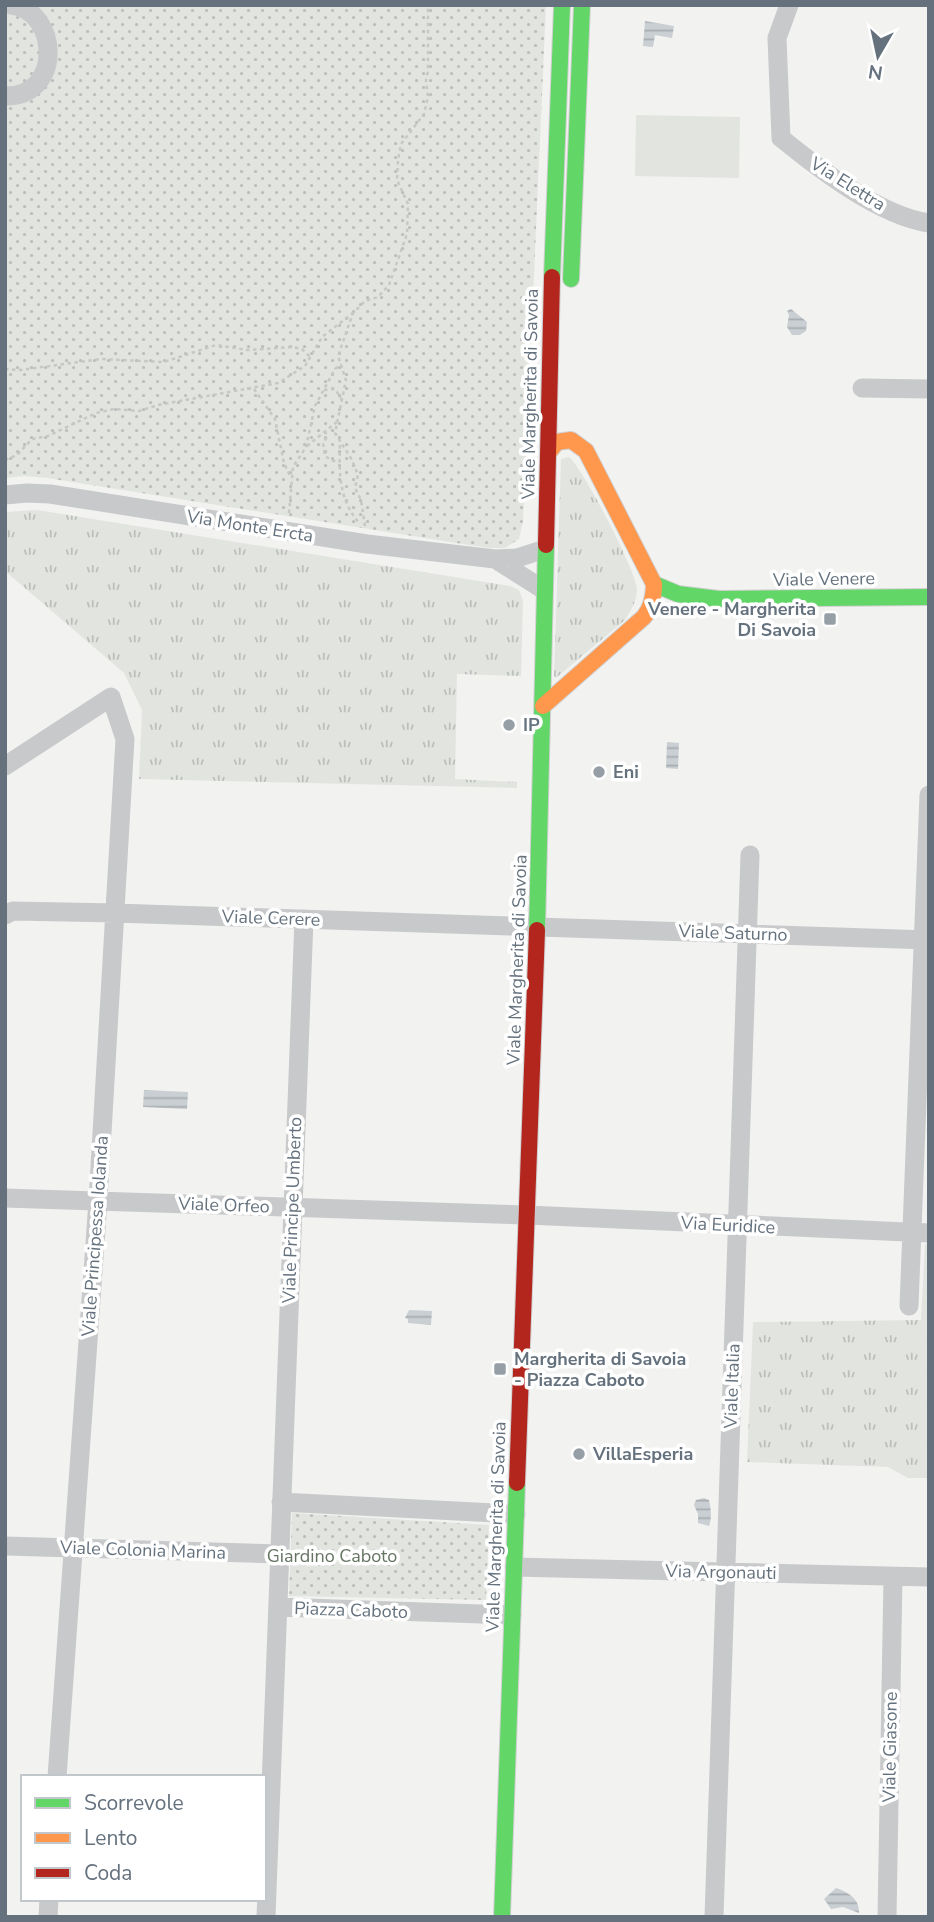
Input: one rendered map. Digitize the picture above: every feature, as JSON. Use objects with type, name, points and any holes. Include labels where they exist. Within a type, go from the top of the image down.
[{"type":"street","points":[[5,96],[17,96],[36,87],[47,66],[48,51],[46,37],[37,18],[20,6],[11,5]]},
{"type":"street","name":"Viale Margherita di Savoia","points":[[502,1917],[537,928],[548,404],[562,5]]},
{"type":"street","points":[[570,295],[582,5]]},
{"type":"street","name":"Via Elettra","points":[[789,5],[777,38],[781,138],[827,175],[909,220],[929,223]]},
{"type":"street","points":[[862,388],[929,389]]},
{"type":"street","points":[[543,706],[644,617],[651,607],[654,584],[592,460],[568,434],[549,452]]},
{"type":"street","name":"Via Monte Ercta","points":[[5,495],[27,492],[50,494],[367,544],[495,559]]},
{"type":"street","points":[[495,559],[517,558],[545,549]]},
{"type":"street","points":[[495,559],[544,590]]},
{"type":"street","points":[[654,584],[678,594],[719,599]]},
{"type":"street","name":"Viale Venere","points":[[719,599],[929,597]]},
{"type":"street","points":[[644,617],[719,599]]},
{"type":"street","points":[[542,684],[550,693],[560,692]]},
{"type":"street","name":"Viale Principessa Iolanda","points":[[5,766],[111,697],[125,739],[117,913],[57,1775]]},
{"type":"street","points":[[909,1306],[920,1232],[929,795]]},
{"type":"street","name":"Viale Italia","points":[[714,1917],[750,855]]},
{"type":"street","name":"Viale Cerere","points":[[5,915],[13,911],[117,913],[537,928]]},
{"type":"street","name":"Viale Principe Umberto","points":[[281,1502],[304,919]]},
{"type":"street","name":"Viale Saturno","points":[[537,928],[926,940]]},
{"type":"street","name":"Viale Orfeo","points":[[5,1198],[527,1215]]},
{"type":"street","name":"Via Euridice","points":[[527,1215],[920,1232]]},
{"type":"street","points":[[281,1502],[516,1514]]},
{"type":"street","name":"Piazza Caboto","points":[[281,1502],[278,1607],[512,1615]]},
{"type":"street","name":"Viale Colonia Marina","points":[[5,1546],[280,1554]]},
{"type":"street","name":"Via Argonauti","points":[[514,1566],[929,1577]]},
{"type":"street","name":"Viale Giasone","points":[[887,1917],[893,1577]]},
{"type":"street","points":[[266,1917],[278,1607]]},
{"type":"path","points":[[5,460],[17,455],[32,439],[48,436],[96,414],[114,409],[139,411],[158,405],[278,383],[305,366],[322,337],[365,301],[378,298],[389,285],[407,234],[408,204],[397,180],[398,160],[401,144],[424,114],[426,105],[429,5]]},
{"type":"path","points":[[340,445],[341,488],[344,498],[365,532],[361,500],[355,488],[358,475],[335,433],[346,380],[338,356],[353,313]]},
{"type":"path","points":[[5,369],[20,370],[101,359],[164,362],[216,345],[248,350],[293,347],[302,349],[310,357]]},
{"type":"path","points":[[306,447],[315,406],[335,369],[341,364]]},
{"type":"path","points":[[254,389],[275,419],[284,463],[293,481]]},
{"type":"path","points":[[324,390],[335,389],[342,400]]},
{"type":"path","points":[[287,532],[293,467],[306,447],[337,422]]},
{"type":"path","points":[[326,431],[327,437],[323,443],[326,456],[332,461],[340,460]]},
{"type":"green space","points":[[5,5],[546,5],[523,521],[519,539],[505,548],[488,548],[47,478],[5,478]]},
{"type":"green space","points":[[636,115],[740,117],[739,178],[635,176]]},
{"type":"green space","points":[[569,457],[608,520],[628,562],[637,589],[635,601],[625,620],[556,678],[561,459]]},
{"type":"green space","points":[[37,510],[510,586],[519,590],[523,601],[521,676],[457,674],[455,779],[517,782],[517,788],[139,779],[142,710],[124,673],[5,571],[5,512]]},
{"type":"green space","points":[[925,1244],[929,1245],[929,1478],[908,1478],[888,1467],[747,1462],[753,1322],[921,1320]]},
{"type":"green space","name":"Giardino Caboto","points":[[292,1513],[489,1525],[486,1600],[289,1596]]},
{"type":"shaded area","points":[[645,21],[674,26],[672,38],[655,35],[653,47],[643,46]]},
{"type":"shaded area","points":[[791,309],[807,322],[806,331],[800,335],[792,335],[787,327],[787,311]]},
{"type":"shaded area","points":[[667,742],[679,743],[678,769],[666,768]]},
{"type":"shaded area","points":[[144,1090],[188,1092],[187,1109],[143,1107]]},
{"type":"shaded area","points":[[409,1310],[432,1311],[431,1325],[408,1323],[405,1318]]},
{"type":"shaded area","points":[[704,1498],[710,1503],[709,1526],[698,1523],[694,1505],[696,1500]]},
{"type":"shaded area","points":[[836,1888],[852,1897],[858,1904],[859,1913],[843,1907],[831,1909],[824,1899]]},
{"type":"traffic: fast","points":[[552,277],[562,5]]},
{"type":"traffic: fast","points":[[571,279],[582,5]]},
{"type":"traffic: fast","points":[[537,930],[546,545]]},
{"type":"traffic: fast","points":[[654,584],[678,594],[719,599],[929,597]]},
{"type":"traffic: fast","points":[[502,1917],[517,1483]]},
{"type":"traffic: slow","points":[[543,706],[644,617],[651,606],[654,589],[654,584],[586,451],[571,440],[557,442],[549,452]]},
{"type":"traffic: jam","points":[[546,545],[552,277]]},
{"type":"traffic: jam","points":[[517,1483],[537,930]]},
{"type":"place","name":"Venere - Margherita Di Savoia","points":[[830,619]]},
{"type":"place","name":"IP","points":[[509,725]]},
{"type":"place","name":"Eni","points":[[599,772]]},
{"type":"place","name":"Margherita di Savoia - Piazza Caboto","points":[[500,1369]]},
{"type":"place","name":"VillaEsperia","points":[[579,1454]]}]
